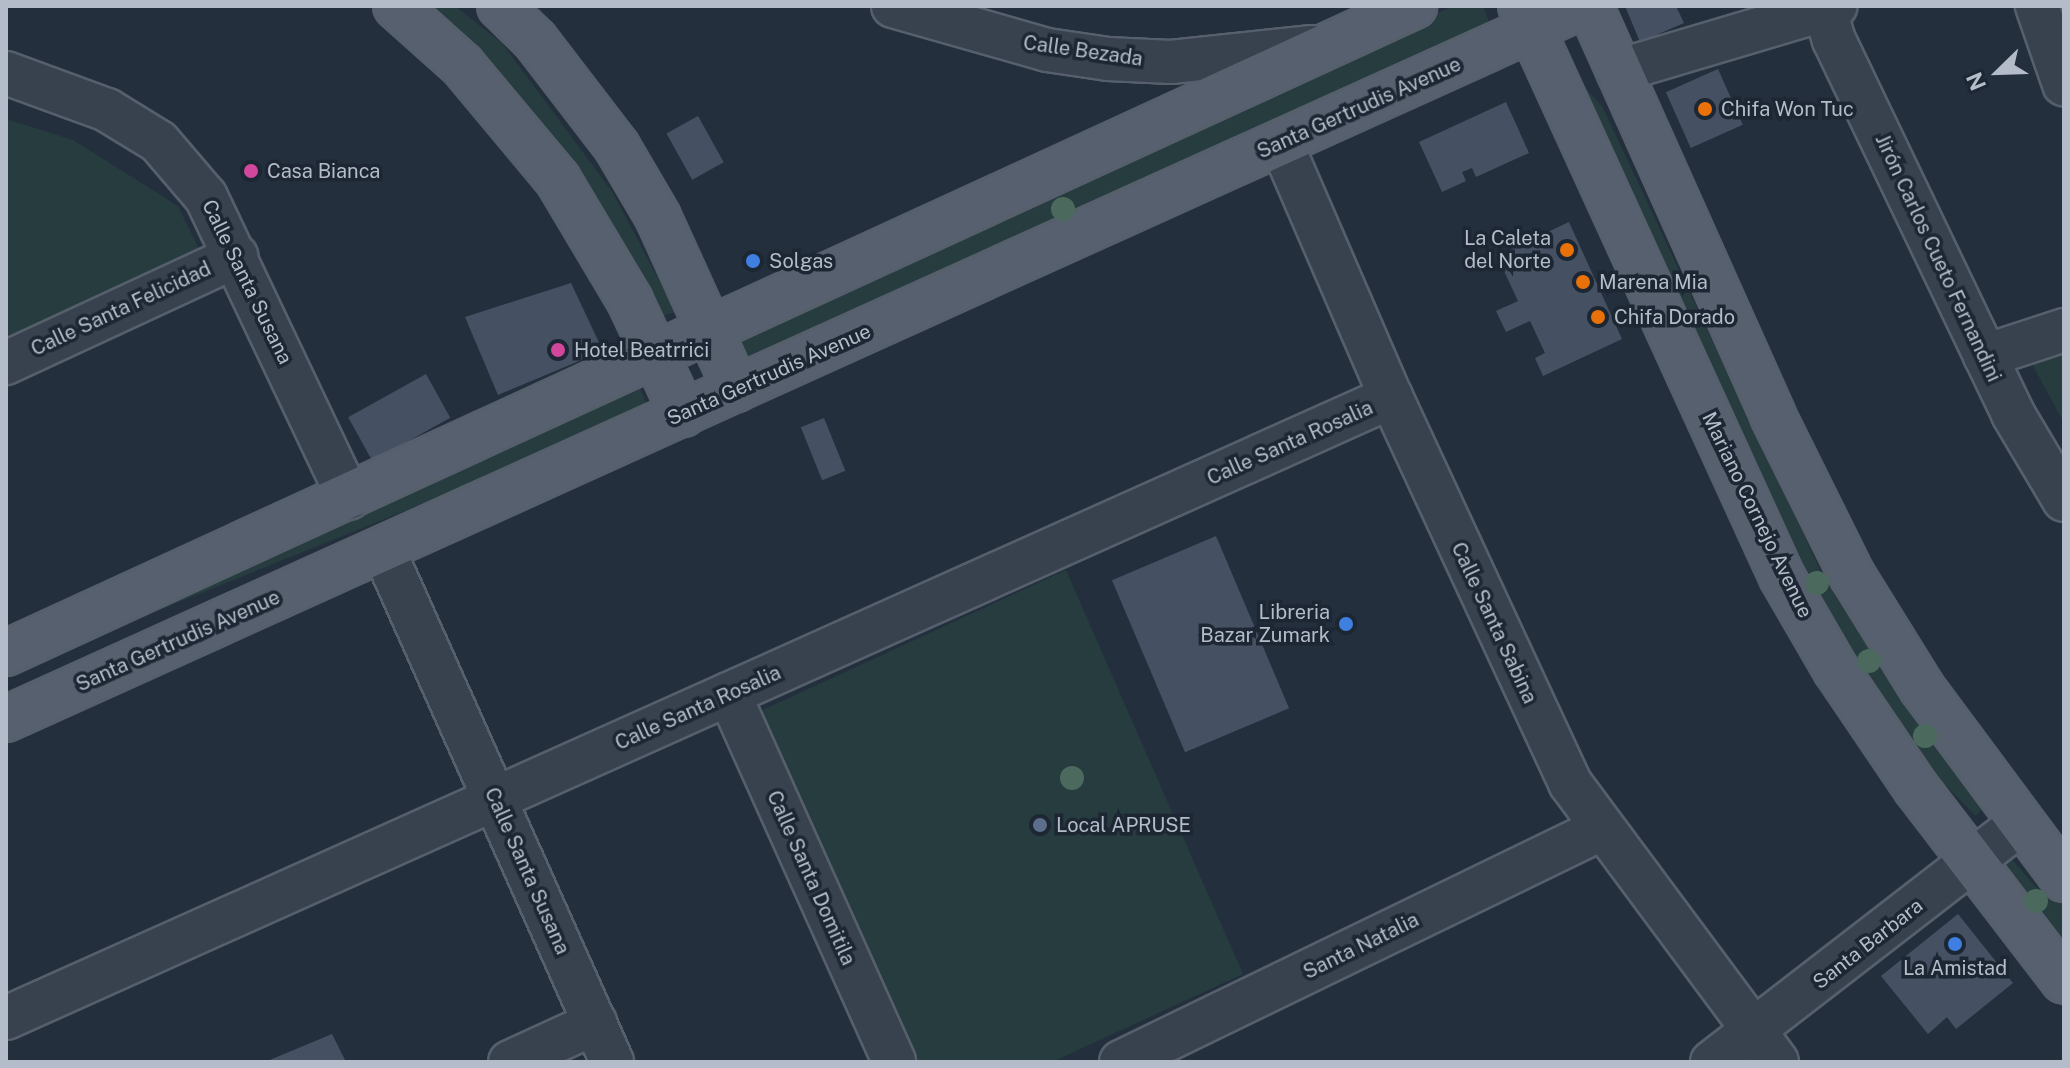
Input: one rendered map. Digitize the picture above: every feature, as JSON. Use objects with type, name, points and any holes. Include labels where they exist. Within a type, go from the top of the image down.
[{"type":"main road","points":[[396,6],[462,65],[558,180],[597,242],[683,414]]},
{"type":"main road","points":[[500,6],[535,40],[617,147],[658,217],[736,389]]},
{"type":"main road","points":[[6,653],[1414,6]]},
{"type":"main road","name":"Santa Gertrudis Avenue","points":[[6,719],[1281,143],[1526,18],[1582,6]]},
{"type":"main road","points":[[1590,6],[1773,416],[1852,575],[1922,688],[2064,879]]},
{"type":"main road","name":"Mariano Cornejo Avenue","points":[[1526,18],[1782,577],[1844,681],[1972,862],[2064,981]]},
{"type":"street","name":"Calle Bezada","points":[[893,6],[985,20],[1062,52],[1171,62],[1326,46]]},
{"type":"street","points":[[2037,6],[2064,84]]},
{"type":"street","points":[[1618,71],[1828,7]]},
{"type":"street","name":"Jirón Carlos Cueto Fernandini","points":[[1828,7],[1834,40],[1985,356],[2064,500]]},
{"type":"street","name":"Calle Santa Susana","points":[[6,73],[107,110],[159,142],[206,197],[349,498]]},
{"type":"street","name":"Calle Santa Sabina","points":[[1281,143],[1391,397],[1550,745],[1601,829],[1766,1047]]},
{"type":"street","name":"Calle Santa Felicidad","points":[[6,363],[236,256]]},
{"type":"street","points":[[1985,356],[2064,330]]},
{"type":"street","name":"Calle Santa Rosalia","points":[[6,1018],[1391,397]]},
{"type":"street","name":"Calle Santa Susana","points":[[383,549],[612,1062]]},
{"type":"street","name":"Calle Santa Domitila","points":[[729,694],[894,1062]]},
{"type":"street","name":"Santa Barbara","points":[[1712,1062],[1766,1047],[1972,862],[2021,823]]},
{"type":"street","name":"Santa Natalia","points":[[1121,1062],[1601,829]]},
{"type":"street","points":[[510,1062],[595,1023]]},
{"type":"green space","points":[[408,6],[455,6],[502,43],[613,193],[676,312],[650,319]]},
{"type":"green space","points":[[1453,6],[1483,6],[1490,24],[756,371],[739,358],[743,332]]},
{"type":"green space","points":[[1561,36],[1585,88],[1602,106],[1821,572],[1864,641],[1988,802],[1976,816],[1934,774],[1919,769],[1843,666],[1546,37]]},
{"type":"green space","points":[[6,119],[73,140],[178,206],[199,249],[6,338]]},
{"type":"green space","points":[[2064,339],[2064,423],[2025,351]]},
{"type":"green space","points":[[639,385],[650,412],[6,672],[6,641]]},
{"type":"green space","points":[[1066,570],[1243,974],[1052,1062],[917,1062],[758,712]]},
{"type":"green space","points":[[2008,855],[2036,887],[2064,904],[2064,956],[1995,858]]},
{"type":"building","points":[[1625,6],[1676,6],[1684,23],[1640,42]]},
{"type":"building","name":"Chifa Won Tuc","points":[[1718,69],[1743,125],[1691,148],[1666,92]]},
{"type":"building","points":[[1506,102],[1529,153],[1476,177],[1472,168],[1462,172],[1466,181],[1442,192],[1419,142]]},
{"type":"building","points":[[698,116],[724,162],[692,180],[667,133]]},
{"type":"building","points":[[1569,222],[1622,339],[1543,376],[1535,358],[1545,353],[1530,321],[1506,332],[1496,311],[1518,301],[1497,256]]},
{"type":"building","points":[[571,283],[603,351],[498,395],[465,317]]},
{"type":"building","points":[[426,374],[450,418],[372,461],[348,417]]},
{"type":"building","points":[[824,418],[845,471],[822,480],[801,427]]},
{"type":"building","points":[[1216,536],[1289,708],[1185,752],[1112,580]]},
{"type":"building","points":[[1958,914],[2013,983],[1956,1029],[1947,1017],[1928,1034],[1881,976]]},
{"type":"building","points":[[332,1034],[346,1062],[265,1062]]},
{"type":"place","name":"Chifa Won Tuc","points":[[1705,109]]},
{"type":"place","name":"Casa Bianca","points":[[251,171]]},
{"type":"place","name":"La Caleta del Norte","points":[[1567,250]]},
{"type":"place","name":"Solgas","points":[[753,261]]},
{"type":"place","name":"Marena Mia","points":[[1583,282]]},
{"type":"place","name":"Chifa Dorado","points":[[1598,317]]},
{"type":"place","name":"Hotel Beatrrici","points":[[558,350]]},
{"type":"place","name":"Libreria Bazar Zumark","points":[[1346,624]]},
{"type":"place","name":"Local APRUSE","points":[[1040,825]]},
{"type":"place","name":"La Amistad","points":[[1955,944]]}]
